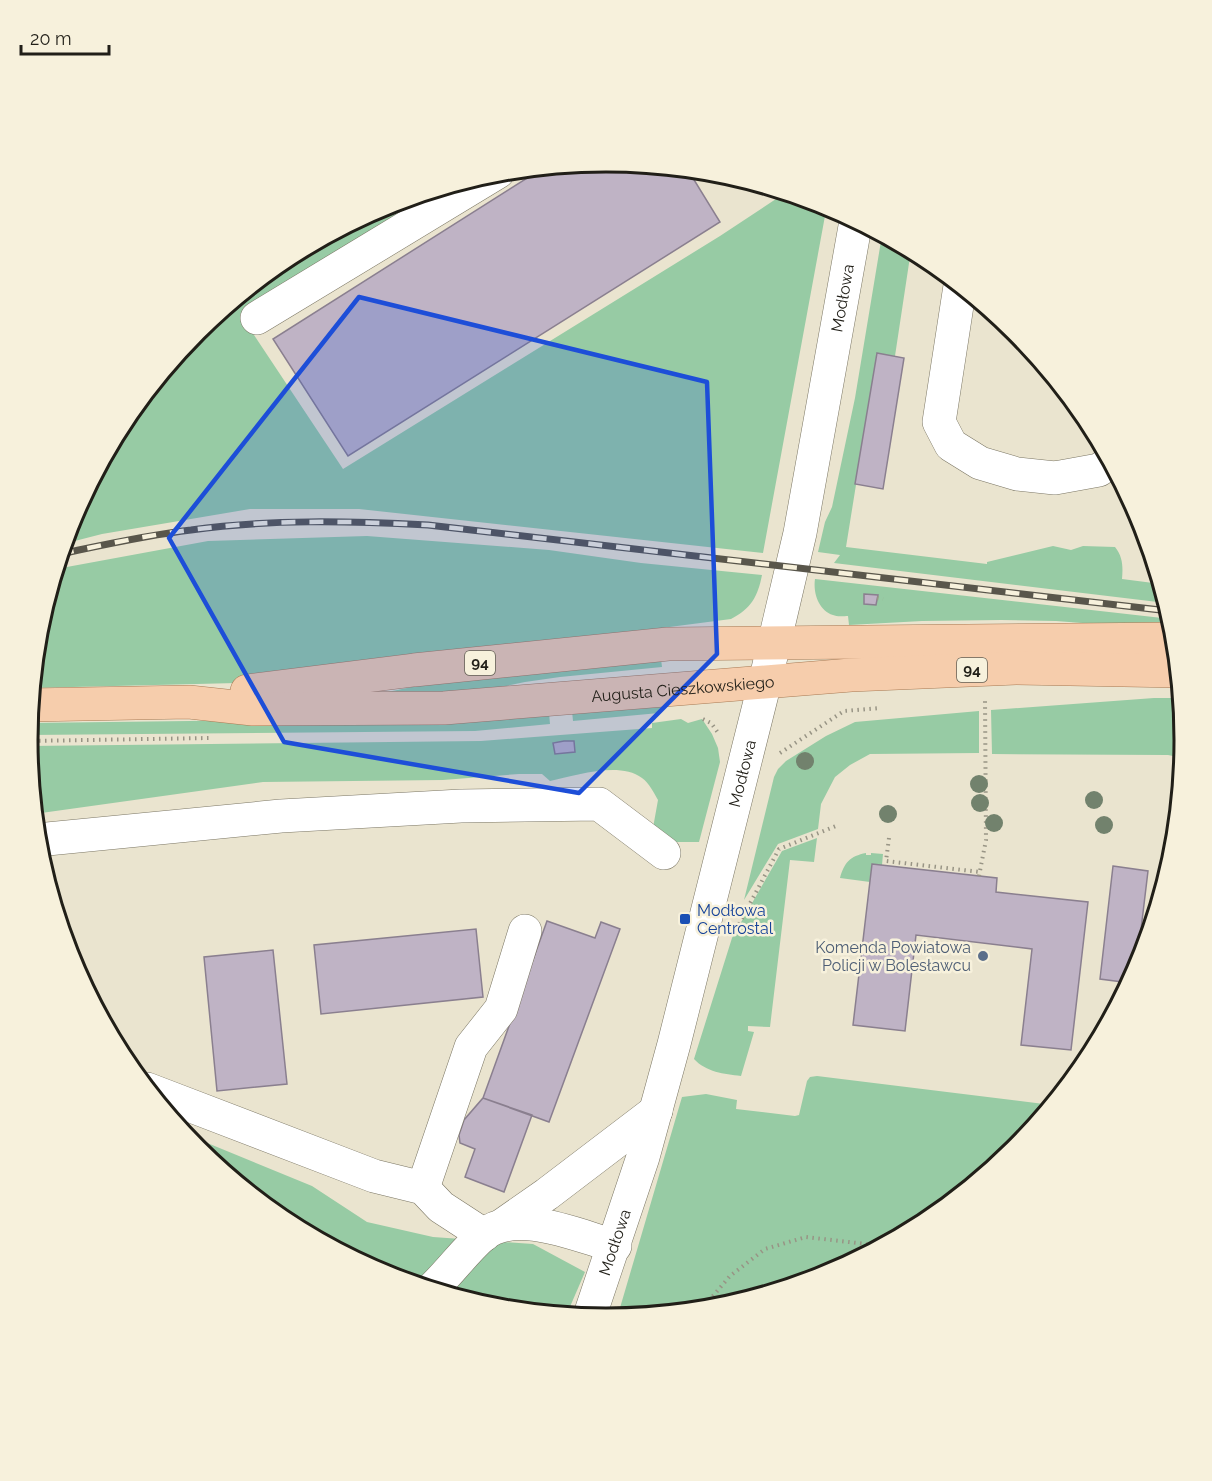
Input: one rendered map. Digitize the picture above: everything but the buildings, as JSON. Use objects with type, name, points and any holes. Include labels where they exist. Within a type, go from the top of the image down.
[{"type":"main road","name":"Augusta Cieszkowskiego","points":[[189,702],[263,689],[658,645],[1166,639]]},
{"type":"main road","name":"Augusta Cieszkowskiego","points":[[39,705],[189,702],[253,709],[444,708],[851,675],[1016,668],[1170,671]]},
{"type":"street","points":[[257,318],[471,188]]},
{"type":"street","name":"Modłowa","points":[[592,1309],[615,1246],[656,1111],[765,681],[800,533],[854,230]]},
{"type":"street","points":[[959,295],[939,422],[951,445],[980,463],[1017,474],[1055,478],[1099,470],[1104,467]]},
{"type":"street","points":[[46,839],[281,816],[461,806],[599,804],[664,853]]},
{"type":"street","points":[[423,1188],[471,1047],[501,1009],[525,931]]},
{"type":"street","points":[[161,1095],[374,1176],[423,1188],[441,1207],[494,1229],[536,1224],[615,1246]]},
{"type":"street","points":[[438,1283],[494,1229],[656,1111]]},
{"type":"path","points":[[877,598],[883,599]]},
{"type":"path","points":[[889,838],[886,861],[979,874],[986,840],[985,699],[996,698]]},
{"type":"path","points":[[777,755],[844,711],[891,707]]},
{"type":"path","points":[[702,719],[711,723],[721,739]]},
{"type":"path","points":[[736,928],[779,849],[836,826]]},
{"type":"path","points":[[710,1299],[730,1276],[765,1249],[806,1237],[868,1244]]},
{"type":"highlighted area","points":[[359,297],[707,382],[717,654],[579,793],[284,742],[169,538]]},
{"type":"green space","points":[[777,198],[825,216],[763,553],[359,509],[250,509],[102,534],[74,541],[96,489],[114,456],[155,394],[179,366],[231,313],[260,289],[322,248],[388,215],[432,199],[240,314],[343,469],[720,236]]},
{"type":"green space","points":[[881,243],[909,260],[895,356],[877,354],[846,547],[987,564],[987,562],[1053,546],[1071,550],[1083,546],[1115,547],[1122,562],[1122,579],[1152,583],[1157,602],[834,563],[840,555],[818,552],[825,522],[832,507],[855,398]]},
{"type":"green space","points":[[367,536],[549,550],[641,563],[762,575],[749,606],[731,619],[237,683],[40,688],[48,630],[65,567],[208,541]]},
{"type":"green space","points":[[815,579],[1161,618],[1164,629],[1056,621],[1001,620],[849,625],[848,616],[833,615],[820,605],[815,589]]},
{"type":"green space","points":[[661,659],[662,667],[560,677],[473,693],[378,694],[426,684]]},
{"type":"green space","points":[[1173,698],[1174,756],[992,754],[991,710]]},
{"type":"green space","points":[[664,704],[663,710],[659,713],[573,721],[572,711]]},
{"type":"green space","points":[[979,711],[979,753],[870,754],[835,777],[821,804],[818,829],[778,844],[744,900],[774,777],[786,761],[826,736],[855,722]]},
{"type":"green space","points":[[549,713],[550,724],[475,731],[38,735],[38,723]]},
{"type":"green space","points":[[681,719],[688,723],[702,719],[718,748],[720,762],[699,842],[666,842],[651,839],[658,800],[649,785],[632,773],[609,770],[550,781],[542,774],[519,774],[443,780],[263,782],[42,813],[38,746],[481,741],[652,728],[652,723]],"holes":[[[574,741],[575,752],[555,753],[554,743]]]},
{"type":"green space","points":[[817,838],[814,862],[790,860],[770,1027],[748,1026],[748,1031],[754,1032],[741,1076],[710,1070],[694,1059],[732,938],[782,851]]},
{"type":"green space","points":[[866,853],[866,855],[883,854],[882,865],[872,864],[870,882],[840,878],[848,861]]},
{"type":"green space","points":[[810,1077],[1043,1104],[1008,1142],[952,1192],[890,1233],[824,1266],[753,1290],[717,1298],[680,1304],[620,1309],[682,1097],[706,1094],[737,1100],[736,1109],[795,1116],[799,1115]]},
{"type":"green space","points":[[203,1141],[312,1186],[367,1222],[433,1237],[533,1244],[585,1272],[569,1308],[495,1298],[423,1279],[355,1250],[290,1213],[260,1192]]},
{"type":"railway","points":[[70,552],[125,540],[221,526],[339,522],[428,525],[1159,610]]},
{"type":"place","name":"Modłowa Centrostal","points":[[685,919]]},
{"type":"place","name":"Komenda Powiatowa Policji w Bolesławcu","points":[[983,956]]}]
